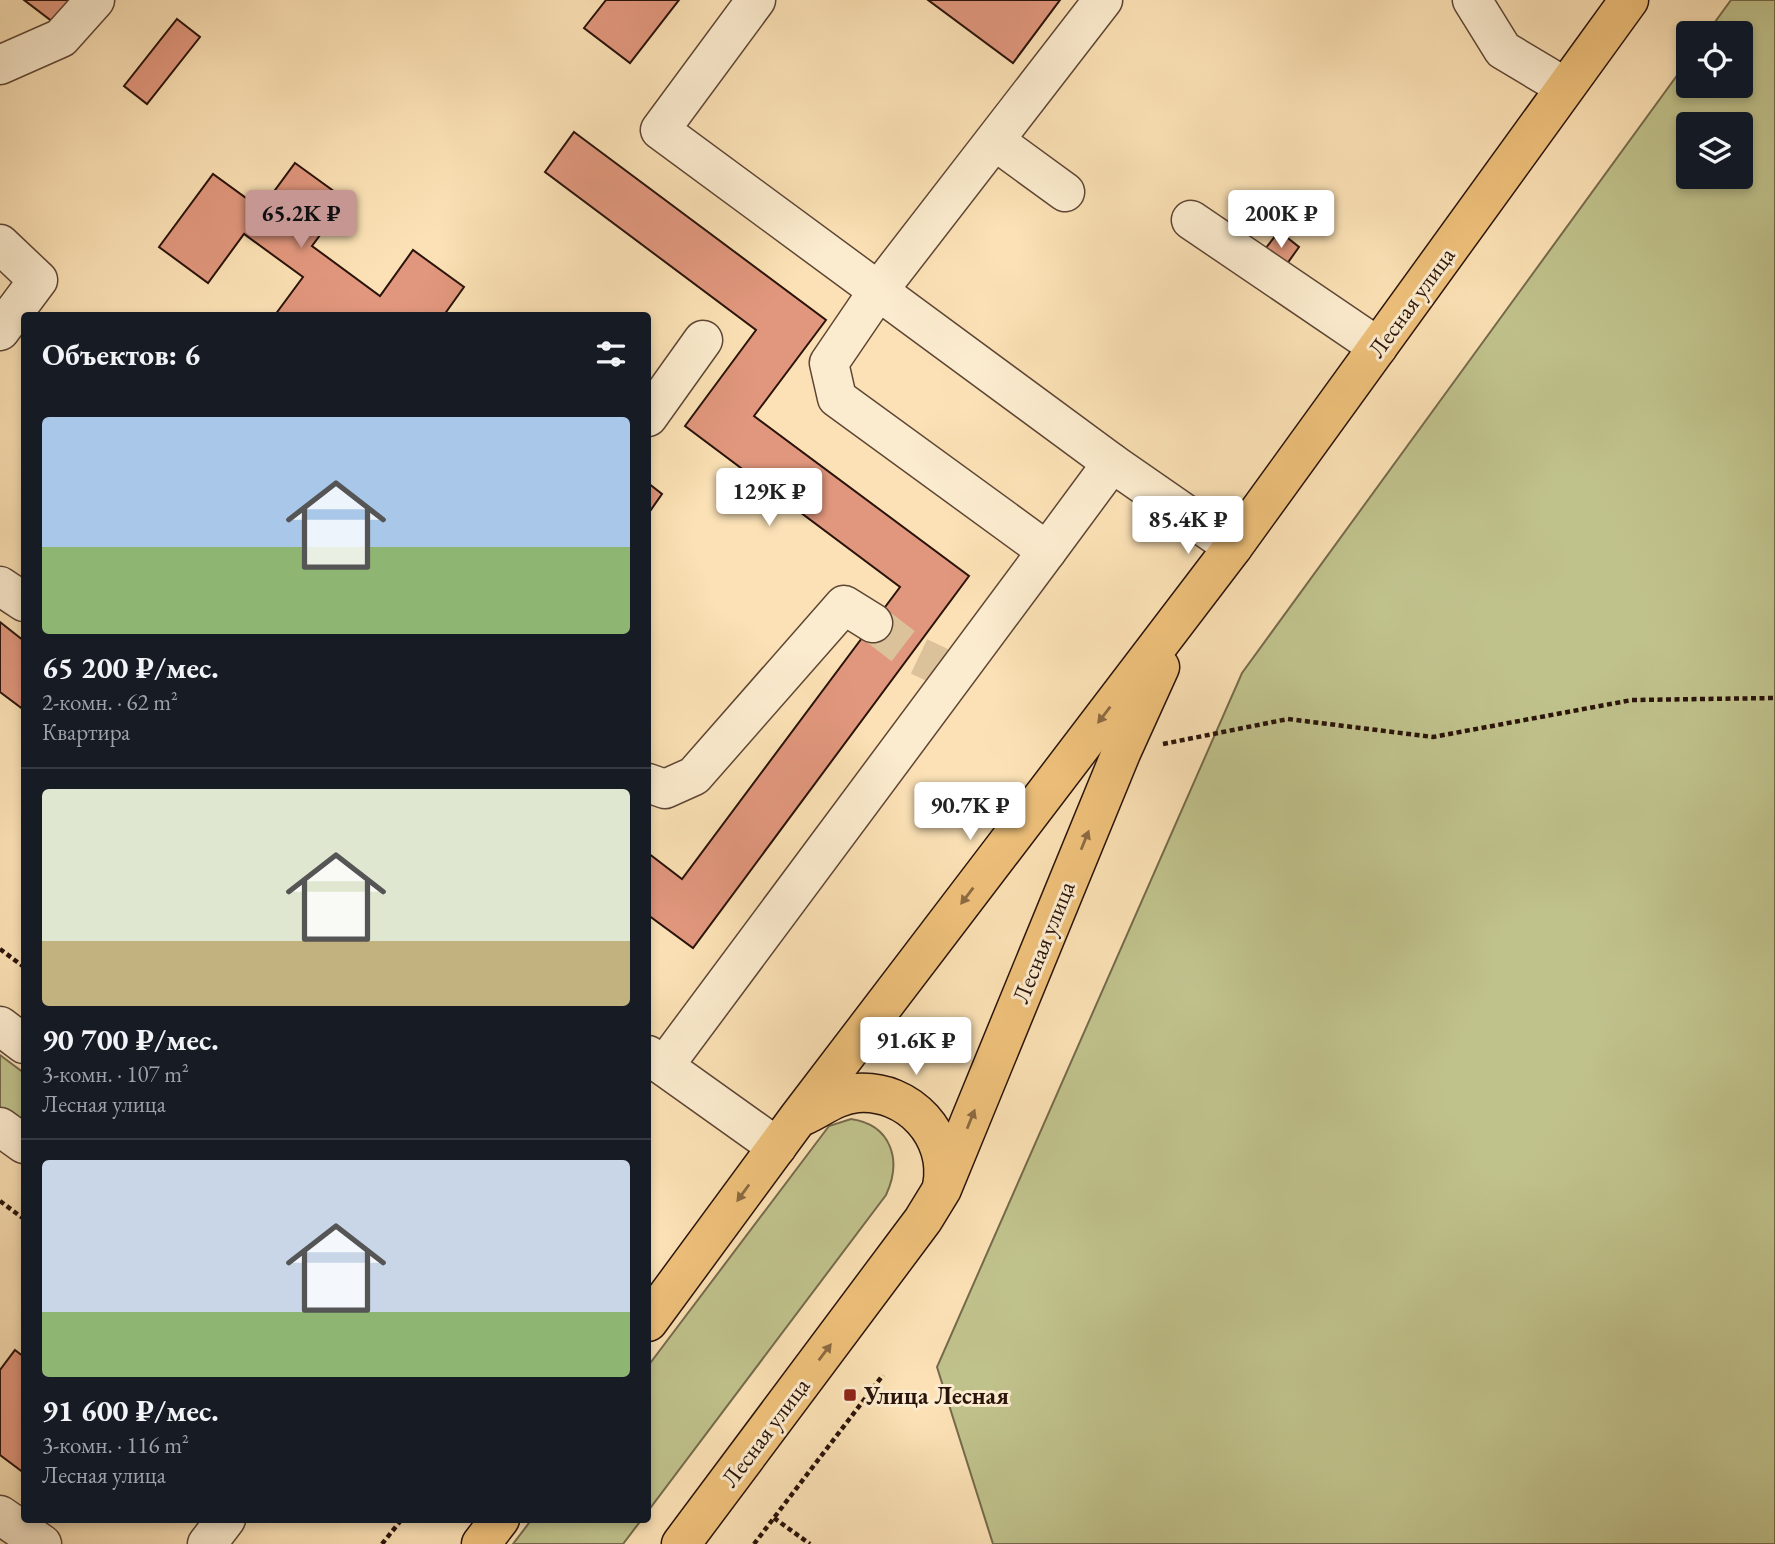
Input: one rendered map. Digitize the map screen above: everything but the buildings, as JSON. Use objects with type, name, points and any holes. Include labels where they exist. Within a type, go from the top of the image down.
[{"type":"main road","name":"Лесная улица","points":[[651,1318],[787,1133],[1233,547],[1629,0]]},
{"type":"main road","name":"Лесная улица","points":[[681,1544],[923,1220],[942,1189],[1121,752],[1190,602]]},
{"type":"main road","points":[[787,1133],[841,1096],[857,1093],[888,1096],[915,1111],[934,1135],[944,1165],[942,1189]]},
{"type":"main road","points":[[479,1544],[497,1523]]},
{"type":"street","points":[[0,65],[61,38],[95,0]]},
{"type":"street","points":[[756,0],[660,130],[1112,463],[1233,547]]},
{"type":"street","points":[[1046,551],[836,398],[829,363],[878,291],[1103,0]]},
{"type":"street","points":[[1472,0],[1503,50],[1565,87]]},
{"type":"street","points":[[995,141],[1065,192]]},
{"type":"street","points":[[1191,219],[1378,347]]},
{"type":"street","points":[[0,244],[38,280],[0,331]]},
{"type":"street","points":[[651,413],[703,340]]},
{"type":"street","points":[[787,1133],[656,1061],[1112,463]]},
{"type":"street","points":[[0,586],[21,600]]},
{"type":"street","points":[[651,784],[665,789],[694,776],[844,605],[873,623]]},
{"type":"street","points":[[0,1026],[21,1042]]},
{"type":"street","points":[[0,1127],[21,1142]]},
{"type":"street","points":[[0,1515],[42,1544]]},
{"type":"street","points":[[207,1544],[223,1523]]},
{"type":"street","points":[[476,1523],[479,1544]]},
{"type":"path","points":[[1121,752],[1288,719],[1433,737],[1632,700],[1775,698]]},
{"type":"path","points":[[0,949],[21,965]]},
{"type":"path","points":[[0,1200],[21,1217]]},
{"type":"path","points":[[754,1544],[883,1375]]},
{"type":"path","points":[[774,1518],[810,1544]]},
{"type":"path","points":[[382,1544],[399,1523]]},
{"type":"green space","points":[[1731,0],[1775,0],[1775,1544],[993,1544],[937,1367],[1242,673],[1676,77],[1676,98],[1753,98],[1753,21],[1716,21]]},
{"type":"green space","points":[[0,1055],[21,1071],[21,1135],[0,1119]]},
{"type":"green space","points":[[851,1119],[876,1129],[884,1137],[893,1158],[891,1182],[886,1195],[651,1507],[651,1362],[829,1126]]},
{"type":"green space","points":[[529,1523],[639,1523],[623,1544],[513,1544]]},
{"type":"tunnel","points":[[873,623],[912,653],[954,673]]},
{"type":"place","name":"Улица Лесная","points":[[850,1395]]}]
